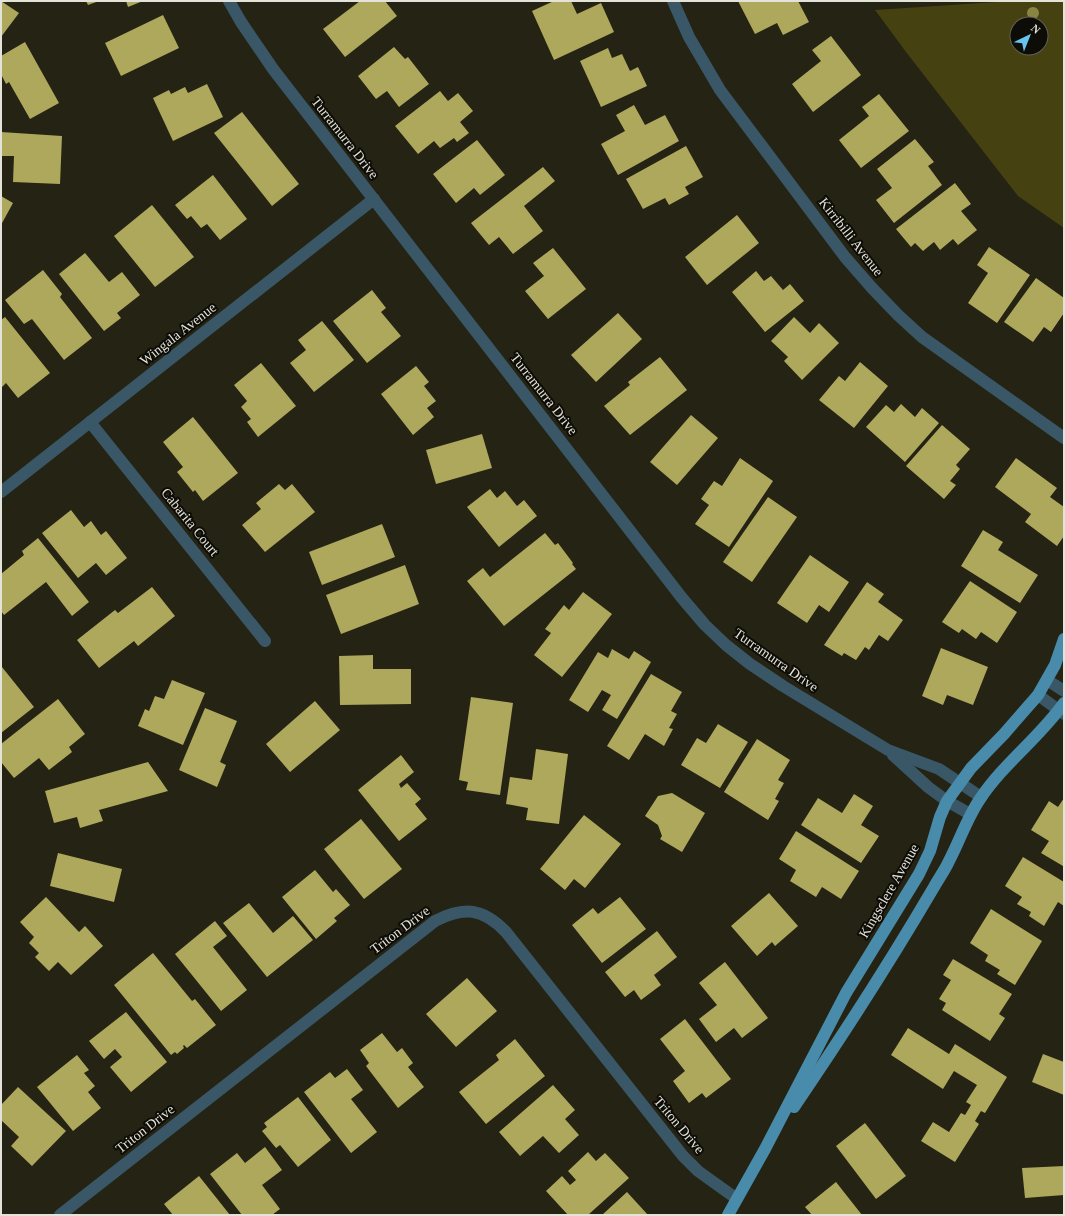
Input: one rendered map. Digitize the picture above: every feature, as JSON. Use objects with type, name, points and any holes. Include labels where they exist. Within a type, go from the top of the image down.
[{"type":"main road","name":"Kingsclere Avenue","points":[[728,1215],[765,1149],[846,993],[919,874],[930,851],[940,817],[947,801],[971,768],[1004,734],[1038,695],[1055,665],[1064,639]]},
{"type":"main road","name":"Kingsclere Avenue","points":[[765,1149],[841,1038],[933,889],[949,861],[970,814],[981,797],[992,782],[1062,709]]},
{"type":"street","name":"Turramurra Drive","points":[[229,1],[241,22],[272,68],[682,598],[705,625],[726,645],[750,664],[783,686],[888,750],[939,770],[981,797]]},
{"type":"street","name":"Kirribilli Avenue","points":[[673,1],[689,37],[720,90],[845,257],[872,288],[922,337],[1064,438]]},
{"type":"street","name":"Wingala Avenue","points":[[1,492],[374,199]]},
{"type":"street","name":"Cabarita Court","points":[[90,422],[265,641]]},
{"type":"street","points":[[1047,680],[1064,691]]},
{"type":"street","points":[[1038,695],[1062,709]]},
{"type":"street","name":"Turramurra Drive","points":[[888,750],[928,787],[947,801],[970,814]]},
{"type":"street","name":"Triton Drive","points":[[60,1215],[435,921],[448,914],[461,911],[486,914],[497,922],[683,1156],[698,1171],[737,1198]]},
{"type":"shaded area","points":[[1012,1],[1064,1],[1064,228],[1018,196],[875,10]]},
{"type":"building","points":[[1,1],[19,13],[1,37]]},
{"type":"building","points":[[86,1],[99,1],[88,5]]},
{"type":"building","points":[[126,1],[143,1],[128,7]]},
{"type":"building","points":[[360,1],[385,1],[397,16],[345,57],[323,29]]},
{"type":"building","points":[[554,1],[571,1],[577,14],[601,3],[614,32],[554,60],[532,11]]},
{"type":"building","points":[[738,1],[798,1],[809,22],[783,35],[777,23],[755,34]]},
{"type":"building","points":[[163,15],[179,48],[121,76],[105,43]]},
{"type":"building","points":[[831,36],[861,75],[813,112],[792,84],[821,61],[812,50]]},
{"type":"building","points":[[25,42],[59,103],[30,119],[9,82],[6,84],[1,74],[1,56]]},
{"type":"building","points":[[394,47],[405,59],[408,57],[429,84],[399,107],[387,91],[376,99],[358,76]]},
{"type":"building","points":[[608,48],[612,58],[622,54],[630,71],[638,67],[647,86],[601,107],[580,61]]},
{"type":"building","points":[[207,84],[223,117],[173,141],[153,98],[169,90],[171,94],[185,87],[188,93]]},
{"type":"building","points":[[440,91],[448,101],[458,93],[473,111],[460,122],[469,133],[457,142],[454,138],[440,148],[434,141],[418,154],[395,126]]},
{"type":"building","points":[[879,94],[909,131],[861,168],[839,140],[869,116],[862,107]]},
{"type":"building","points":[[634,105],[645,125],[665,115],[679,141],[618,175],[601,144],[625,131],[616,115]]},
{"type":"building","points":[[242,112],[299,184],[272,206],[214,133]]},
{"type":"building","points":[[1,132],[62,136],[60,184],[13,182],[14,156],[1,156]]},
{"type":"building","points":[[915,139],[934,162],[928,166],[942,185],[894,223],[876,200],[892,188],[877,169]]},
{"type":"building","points":[[477,140],[505,175],[480,195],[474,188],[456,203],[433,174]]},
{"type":"building","points":[[686,146],[703,177],[685,187],[689,194],[669,205],[665,198],[643,209],[626,179]]},
{"type":"building","points":[[543,167],[555,181],[524,206],[543,231],[513,254],[499,237],[489,245],[471,223]]},
{"type":"building","points":[[213,175],[247,219],[220,240],[207,224],[201,228],[191,216],[187,219],[175,205]]},
{"type":"building","points":[[955,183],[971,204],[961,211],[977,230],[958,245],[953,239],[940,250],[934,242],[923,251],[915,243],[911,247],[896,229]]},
{"type":"building","points":[[1,196],[13,203],[1,225]]},
{"type":"building","points":[[152,205],[194,257],[155,287],[114,236]]},
{"type":"building","points":[[737,215],[759,243],[707,285],[685,257]]},
{"type":"building","points":[[989,247],[1030,275],[997,323],[968,303],[988,273],[977,265]]},
{"type":"building","points":[[553,248],[586,289],[548,319],[525,291],[544,276],[533,263]]},
{"type":"building","points":[[85,253],[109,282],[122,272],[140,295],[117,313],[121,318],[104,331],[59,274]]},
{"type":"building","points":[[43,270],[62,294],[60,297],[92,338],[64,360],[32,319],[24,324],[5,300]]},
{"type":"building","points":[[756,271],[764,281],[771,276],[783,290],[790,284],[804,301],[765,332],[732,292]]},
{"type":"building","points":[[1036,278],[1064,298],[1064,313],[1051,332],[1044,327],[1033,342],[1004,322]]},
{"type":"building","points":[[372,290],[386,308],[381,312],[401,336],[367,363],[333,321]]},
{"type":"building","points":[[618,313],[642,339],[596,382],[571,355]]},
{"type":"building","points":[[5,317],[50,373],[18,398],[6,383],[1,388],[1,320]]},
{"type":"building","points":[[794,317],[810,333],[819,323],[839,343],[802,380],[784,361],[788,357],[771,341]]},
{"type":"building","points":[[322,321],[354,360],[314,392],[290,363],[306,350],[298,340]]},
{"type":"building","points":[[660,357],[687,390],[630,435],[604,406],[630,385],[628,382]]},
{"type":"building","points":[[860,362],[888,386],[854,428],[819,400],[839,376],[845,381]]},
{"type":"building","points":[[261,363],[296,406],[258,437],[247,422],[251,419],[241,407],[247,401],[234,385]]},
{"type":"building","points":[[416,366],[429,382],[424,386],[436,401],[427,408],[434,417],[413,435],[381,394]]},
{"type":"building","points":[[901,404],[915,417],[922,408],[939,423],[905,462],[866,427],[886,405],[894,412]]},
{"type":"building","points":[[691,415],[718,438],[677,485],[650,462]]},
{"type":"building","points":[[193,417],[238,473],[203,501],[195,490],[193,492],[177,472],[183,467],[163,442]]},
{"type":"building","points":[[942,425],[970,449],[956,465],[960,469],[950,481],[956,485],[944,499],[906,466]]},
{"type":"building","points":[[482,434],[492,468],[436,484],[426,450]]},
{"type":"building","points":[[740,458],[773,481],[729,547],[695,524],[709,505],[701,499],[714,481],[722,486]]},
{"type":"building","points":[[1016,458],[1057,488],[1050,497],[1064,507],[1064,536],[1057,546],[1025,522],[1031,514],[995,487]]},
{"type":"building","points":[[279,484],[285,490],[292,484],[315,512],[265,552],[242,525],[261,509],[256,503]]},
{"type":"building","points":[[490,489],[497,498],[505,491],[517,506],[524,500],[537,516],[499,547],[467,507]]},
{"type":"building","points":[[768,497],[797,517],[752,582],[723,562]]},
{"type":"building","points":[[71,510],[84,527],[91,521],[101,535],[106,531],[127,558],[106,575],[96,563],[78,578],[42,533]]},
{"type":"building","points":[[382,524],[395,557],[322,585],[309,552]]},
{"type":"building","points":[[983,530],[1003,542],[998,550],[1038,575],[1020,603],[961,566]]},
{"type":"building","points":[[545,533],[555,545],[558,543],[576,569],[504,626],[467,581],[483,568],[490,577]]},
{"type":"building","points":[[38,538],[89,602],[72,616],[46,582],[4,615],[1,611],[1,574],[24,555],[22,551]]},
{"type":"building","points":[[810,555],[849,582],[829,612],[819,605],[807,623],[777,603]]},
{"type":"building","points":[[405,565],[419,604],[341,634],[326,595]]},
{"type":"building","points":[[970,581],[1017,612],[997,643],[981,632],[976,639],[962,629],[959,633],[942,622]]},
{"type":"building","points":[[867,582],[884,594],[878,602],[903,620],[888,641],[879,635],[869,650],[865,647],[856,660],[844,653],[842,656],[824,645]]},
{"type":"building","points":[[152,587],[175,616],[138,646],[134,641],[99,668],[77,640],[115,610],[118,613]]},
{"type":"building","points":[[583,592],[612,614],[562,677],[534,655],[551,633],[545,629],[564,605],[569,610]]},
{"type":"building","points":[[941,648],[988,667],[973,705],[947,695],[943,705],[922,696]]},
{"type":"building","points":[[612,649],[629,659],[634,651],[651,662],[617,719],[602,710],[611,695],[602,690],[588,712],[569,700],[598,652],[608,658]]},
{"type":"building","points":[[373,655],[373,669],[411,669],[411,704],[340,705],[339,656]]},
{"type":"building","points":[[2,667],[34,707],[1,733],[1,668]]},
{"type":"building","points":[[651,674],[682,692],[671,711],[677,714],[669,728],[673,729],[664,746],[645,734],[629,760],[607,746]]},
{"type":"building","points":[[172,680],[205,693],[183,745],[138,726],[145,709],[149,711],[155,696],[164,699]]},
{"type":"building","points":[[471,697],[513,703],[500,795],[466,790],[468,782],[459,780]]},
{"type":"building","points":[[58,699],[85,734],[69,747],[72,752],[49,770],[39,758],[14,778],[1,762],[1,744]]},
{"type":"building","points":[[315,701],[340,730],[290,772],[266,744]]},
{"type":"building","points":[[205,708],[237,721],[220,762],[226,765],[217,787],[179,770]]},
{"type":"building","points":[[718,724],[748,742],[720,788],[681,765],[697,738],[706,743]]},
{"type":"building","points":[[757,739],[790,760],[778,780],[784,783],[775,799],[779,801],[768,820],[724,792]]},
{"type":"building","points":[[536,749],[568,754],[559,824],[526,820],[528,808],[506,804],[510,777],[532,780]]},
{"type":"building","points":[[401,755],[414,772],[399,784],[401,788],[407,783],[421,799],[415,804],[427,819],[399,841],[358,790]]},
{"type":"building","points":[[148,762],[168,791],[99,810],[103,821],[80,828],[77,817],[54,823],[45,791]]},
{"type":"building","points":[[672,793],[705,813],[682,852],[660,839],[662,836],[658,825],[645,816],[658,796]]},
{"type":"building","points":[[854,794],[873,806],[861,825],[879,836],[861,863],[801,825],[818,798],[842,813]]},
{"type":"building","points":[[1064,798],[1063,866],[1041,853],[1049,841],[1031,830],[1049,801],[1058,807]]},
{"type":"building","points":[[584,815],[621,844],[585,888],[574,879],[565,890],[540,869]]},
{"type":"building","points":[[361,819],[402,869],[364,899],[324,849]]},
{"type":"building","points":[[796,831],[859,871],[841,899],[822,887],[816,897],[790,881],[796,870],[779,859]]},
{"type":"building","points":[[58,853],[122,869],[114,902],[50,886]]},
{"type":"building","points":[[1023,857],[1064,882],[1064,906],[1058,902],[1044,926],[1029,916],[1031,912],[1017,904],[1022,897],[1005,886]]},
{"type":"building","points":[[315,870],[333,892],[336,889],[350,905],[334,918],[337,921],[316,939],[282,897]]},
{"type":"building","points":[[769,893],[798,926],[775,946],[772,942],[757,956],[731,926]]},
{"type":"building","points":[[46,897],[79,932],[85,926],[103,946],[71,975],[58,962],[49,971],[35,957],[39,953],[29,943],[34,937],[20,922]]},
{"type":"building","points":[[620,897],[646,929],[602,963],[572,925],[593,908],[598,914]]},
{"type":"building","points":[[249,903],[273,933],[293,916],[313,940],[267,977],[223,923]]},
{"type":"building","points":[[991,909],[1042,941],[1015,985],[997,974],[1000,970],[985,961],[988,955],[970,943]]},
{"type":"building","points":[[215,921],[227,936],[213,947],[247,990],[221,1011],[175,954]]},
{"type":"building","points":[[657,931],[677,957],[654,975],[661,985],[641,1000],[634,990],[625,997],[605,972]]},
{"type":"building","points":[[153,953],[192,1001],[195,999],[216,1025],[187,1048],[184,1045],[184,1048],[177,1054],[175,1052],[171,1055],[114,985]]},
{"type":"building","points":[[953,959],[1012,994],[999,1014],[1005,1018],[990,1041],[942,1010],[946,1003],[939,999],[951,980],[943,975]]},
{"type":"building","points":[[725,962],[768,1018],[742,1038],[734,1028],[716,1042],[699,1019],[717,1005],[699,983]]},
{"type":"building","points":[[467,978],[497,1011],[456,1047],[426,1014]]},
{"type":"building","points":[[126,1012],[167,1062],[131,1092],[110,1067],[122,1057],[115,1049],[104,1059],[89,1041]]},
{"type":"building","points":[[685,1019],[731,1079],[706,1098],[702,1093],[689,1103],[673,1081],[685,1071],[660,1039]]},
{"type":"building","points":[[908,1028],[949,1054],[955,1044],[1007,1077],[985,1113],[981,1111],[975,1121],[979,1124],[955,1162],[921,1141],[933,1122],[949,1132],[961,1113],[965,1115],[971,1105],[966,1102],[977,1085],[954,1071],[943,1089],[891,1055]]},
{"type":"building","points":[[382,1033],[397,1052],[402,1048],[413,1063],[408,1067],[424,1087],[398,1108],[366,1066],[369,1063],[360,1050]]},
{"type":"building","points":[[515,1039],[545,1076],[486,1124],[459,1092],[499,1060],[496,1055]]},
{"type":"building","points":[[1043,1054],[1064,1062],[1064,1095],[1032,1082]]},
{"type":"building","points":[[77,1055],[89,1070],[84,1073],[95,1086],[88,1092],[101,1108],[73,1131],[37,1087]]},
{"type":"building","points":[[347,1069],[363,1090],[351,1099],[377,1132],[351,1153],[304,1092],[330,1072],[335,1078]]},
{"type":"building","points":[[553,1085],[575,1110],[565,1119],[579,1135],[559,1153],[543,1136],[520,1156],[499,1132]]},
{"type":"building","points":[[18,1087],[66,1131],[32,1166],[11,1146],[19,1137],[1,1120],[1,1105]]},
{"type":"building","points":[[298,1097],[331,1140],[298,1167],[280,1145],[276,1148],[262,1131],[267,1127],[264,1123]]},
{"type":"building","points":[[865,1123],[906,1176],[876,1199],[836,1146]]},
{"type":"building","points":[[265,1147],[282,1170],[262,1185],[280,1209],[272,1215],[242,1215],[210,1174],[237,1153],[245,1163]]},
{"type":"building","points":[[588,1152],[596,1161],[605,1153],[629,1178],[588,1215],[568,1215],[546,1191],[562,1176],[570,1185],[576,1180],[568,1171]]},
{"type":"building","points":[[1064,1166],[1064,1195],[1025,1198],[1022,1168]]},
{"type":"building","points":[[199,1176],[230,1215],[173,1215],[164,1204]]},
{"type":"building","points":[[836,1182],[862,1215],[812,1215],[805,1207]]},
{"type":"building","points":[[627,1192],[648,1215],[602,1215]]}]
